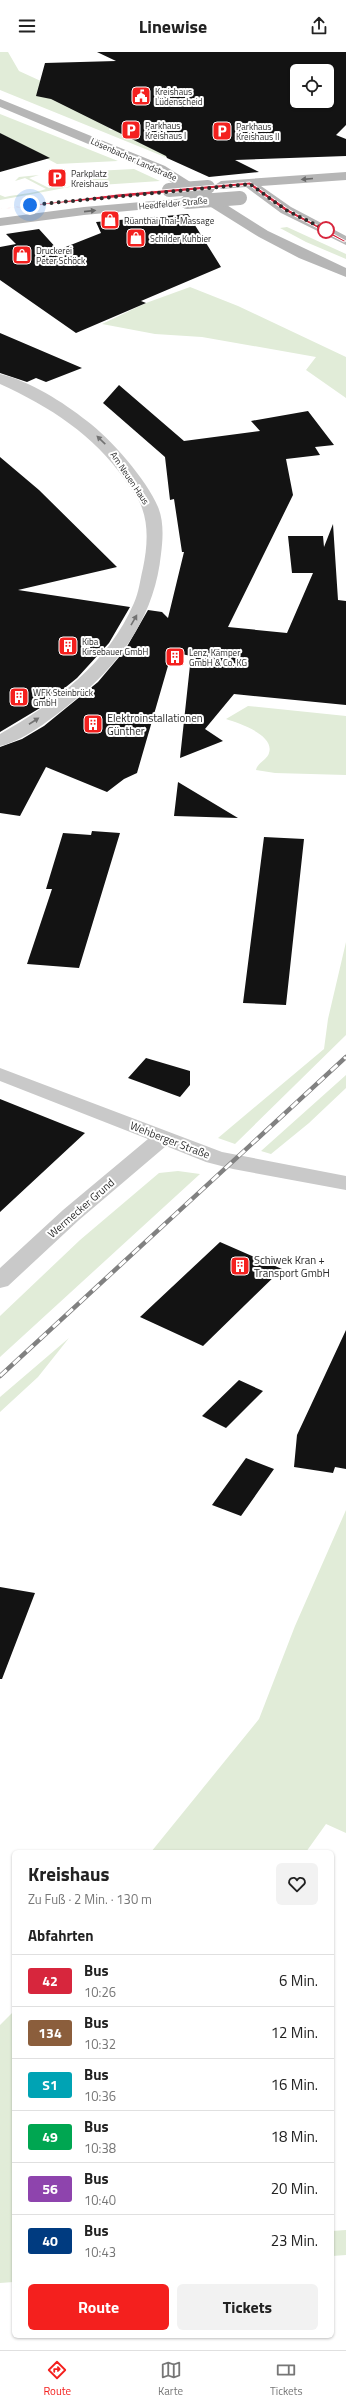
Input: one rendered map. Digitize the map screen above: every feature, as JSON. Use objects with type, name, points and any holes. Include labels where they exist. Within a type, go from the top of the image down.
[{"type":"main road","name":"Lösenbacher Landstraße","points":[[0,103],[181,179],[271,239],[314,260],[346,273]]},
{"type":"main road","name":"Heedfelder Straße","points":[[0,210],[170,190],[346,176]]},
{"type":"main road","points":[[250,184],[293,213],[346,241]]},
{"type":"main road","name":"Heedfelder Straße","points":[[0,222],[84,211],[288,194]]},
{"type":"street","name":"Am Neuen Haus","points":[[0,378],[35,394],[76,419],[116,455],[149,507],[154,537],[148,588],[143,603],[120,642],[97,670],[58,704],[0,741]]},
{"type":"street","name":"Wehberger Straße","points":[[0,1074],[233,1162],[346,1183]]},
{"type":"street","name":"Wermecker Grund","points":[[0,1281],[71,1215],[164,1137]]},
{"type":"green space","points":[[0,52],[8,52],[19,71],[43,82],[56,100],[110,128],[109,130],[114,130],[168,156],[165,157],[0,90]]},
{"type":"green space","points":[[0,114],[118,161],[57,164],[0,133]]},
{"type":"green space","points":[[134,169],[160,181],[70,187],[0,200],[0,195],[5,197],[46,189],[25,178],[15,181],[19,177],[39,175],[29,178],[49,188],[60,185],[64,188],[89,181],[75,172]]},
{"type":"green space","points":[[287,227],[346,254],[346,259],[306,242],[280,228]]},
{"type":"green space","points":[[190,287],[238,306],[346,357],[346,398],[306,370],[316,357],[202,337],[155,334],[102,324],[146,303]]},
{"type":"green space","points":[[248,706],[346,716],[346,775],[275,773],[256,770],[258,765],[269,753],[267,741],[255,731],[239,723],[226,719]]},
{"type":"green space","points":[[346,942],[346,1035],[235,1144],[218,1138],[324,1049],[328,1019]]},
{"type":"green space","points":[[346,1075],[346,1088],[309,1123],[271,1154],[261,1151]]},
{"type":"green space","points":[[178,1171],[200,1174],[0,1357],[0,1316],[80,1240],[159,1173]]},
{"type":"green space","points":[[69,1338],[38,1377],[0,1412],[0,1397]]},
{"type":"green space","points":[[346,1510],[346,1833],[326,1824],[307,1850],[153,1850],[259,1719],[295,1626]]},
{"type":"green space","points":[[12,2013],[12,2282],[0,2283],[0,2025]]},
{"type":"green space","points":[[346,2230],[346,2255],[334,2256],[334,2231]]},
{"type":"building","points":[[97,52],[346,52],[346,125],[336,135],[346,139],[346,156],[235,160],[259,172],[209,177],[167,158],[166,156],[51,99],[36,96],[45,63],[116,61]]},
{"type":"building","points":[[0,133],[50,158],[0,172]]},
{"type":"building","points":[[188,214],[221,267],[141,301],[146,303],[76,333],[0,280],[0,247],[16,244],[6,234],[39,229],[58,250],[101,233],[96,222]]},
{"type":"building","points":[[0,333],[82,368],[46,382],[36,378],[27,382],[0,373]]},
{"type":"building","points":[[119,385],[184,441],[260,431],[251,421],[308,411],[334,445],[315,447],[320,455],[286,459],[293,495],[228,627],[287,633],[313,573],[292,573],[288,536],[323,536],[324,547],[333,524],[338,600],[346,601],[346,705],[234,694],[205,729],[223,741],[180,758],[191,656],[172,652],[137,773],[124,779],[107,792],[46,767],[20,816],[0,813],[0,747],[22,739],[44,726],[98,682],[125,650],[148,610],[162,612],[168,618],[184,552],[182,552],[174,499],[170,500],[165,457],[103,403]]},
{"type":"building","points":[[0,457],[39,490],[117,567],[18,590],[130,607],[109,643],[77,678],[40,708],[0,732]]},
{"type":"building","points":[[178,782],[238,818],[174,816]]},
{"type":"building","points":[[92,831],[120,833],[79,968],[27,964],[52,889],[46,889],[63,833],[91,835]]},
{"type":"building","points":[[264,837],[304,839],[286,1005],[243,1003]]},
{"type":"building","points":[[146,1058],[190,1071],[190,1085],[180,1097],[128,1078]]},
{"type":"building","points":[[0,1099],[85,1133],[0,1212]]},
{"type":"building","points":[[220,1242],[282,1269],[203,1346],[140,1317]]},
{"type":"building","points":[[346,1330],[346,1469],[335,1467],[333,1473],[294,1467],[297,1435]]},
{"type":"building","points":[[239,1380],[263,1391],[226,1428],[202,1416]]},
{"type":"building","points":[[246,1458],[274,1469],[241,1516],[212,1505]]},
{"type":"building","points":[[0,1587],[35,1593],[2,1679],[0,1679]]},
{"type":"railway","points":[[0,1376],[346,1057]]},
{"type":"bus line","name":"42","points":[[0,209],[117,195],[221,185],[250,184],[286,210],[346,241]]},
{"type":"place","name":"Kreishaus Lüdenscheid","points":[[141,96]]},
{"type":"place","name":"Parkhaus Kreishaus I","points":[[131,130]]},
{"type":"place","name":"Parkhaus Kreishaus II","points":[[222,131]]},
{"type":"place","name":"Parkplatz Kreishaus","points":[[57,178]]},
{"type":"place","name":"Rüanthai Thai-Massage","points":[[110,220]]},
{"type":"place","name":"Schilder Kuhbier","points":[[136,238]]},
{"type":"place","name":"Druckerei Peter Schöck","points":[[22,255]]},
{"type":"place","name":"Kiba Kirsebauer GmbH","points":[[68,646]]},
{"type":"place","name":"Lenz, Kämper GmbH & Co. KG","points":[[175,657]]},
{"type":"place","name":"WFK Steinbrück GmbH","points":[[19,697]]},
{"type":"place","name":"Elektroinstallationen Günther","points":[[93,724]]},
{"type":"place","name":"Schiwek Kran + Transport GmbH","points":[[240,1266]]},
{"type":"route","points":[[30,205],[221,185],[250,184],[286,210],[326,230]]}]
